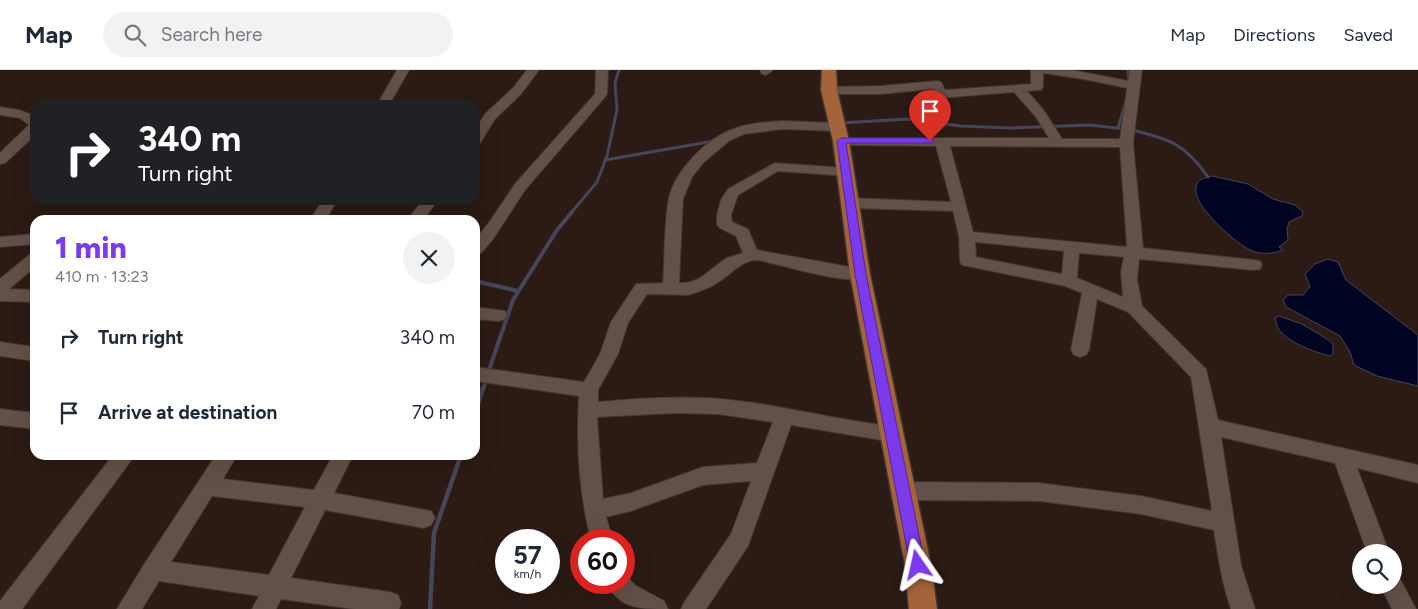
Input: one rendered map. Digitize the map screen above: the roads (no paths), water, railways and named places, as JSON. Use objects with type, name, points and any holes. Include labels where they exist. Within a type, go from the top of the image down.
[{"type":"main road","points":[[829,80],[846,172],[860,274],[918,565],[923,609]]},
{"type":"street","points":[[386,100],[403,70]]},
{"type":"street","points":[[480,133],[490,118],[517,91],[533,70]]},
{"type":"street","points":[[480,244],[492,231],[508,204],[531,174],[601,94],[602,70]]},
{"type":"street","points":[[932,70],[940,94],[1037,87],[1037,70]]},
{"type":"street","points":[[1044,70],[1083,75],[1130,85]]},
{"type":"street","points":[[1134,308],[1129,282],[1129,265],[1135,251],[1126,134],[1130,85],[1136,70]]},
{"type":"street","points":[[829,80],[881,90],[937,85]]},
{"type":"street","points":[[1018,89],[1038,109],[1050,126],[1058,143]]},
{"type":"street","points":[[0,111],[21,114],[30,118]]},
{"type":"street","points":[[671,288],[676,198],[679,188],[700,156],[730,134],[781,125],[839,134],[942,142],[1058,143],[1126,134]]},
{"type":"street","points":[[0,160],[30,133]]},
{"type":"street","points":[[942,142],[967,236],[968,262],[1069,281],[1134,308],[1200,374],[1210,426],[1230,565],[1236,594],[1243,609]]},
{"type":"street","points":[[751,255],[743,233],[725,225],[724,215],[728,200],[734,192],[775,167],[846,172]]},
{"type":"street","points":[[850,203],[959,207]]},
{"type":"street","points":[[967,236],[1135,251],[1254,265]]},
{"type":"street","points":[[0,242],[30,239]]},
{"type":"street","points":[[1069,281],[1072,246]]},
{"type":"street","points":[[599,529],[594,511],[588,429],[589,390],[610,354],[620,322],[642,288],[688,289],[703,284],[733,262],[751,255],[860,274]]},
{"type":"street","points":[[0,288],[30,263]]},
{"type":"street","points":[[1080,350],[1091,289]]},
{"type":"street","points":[[0,295],[30,296]]},
{"type":"street","points":[[480,313],[499,315]]},
{"type":"street","points":[[0,349],[30,353]]},
{"type":"street","points":[[480,375],[589,390]]},
{"type":"street","points":[[589,410],[659,405],[704,407],[760,412],[858,431],[892,434]]},
{"type":"street","points":[[0,417],[30,420]]},
{"type":"street","points":[[693,609],[740,539],[784,417]]},
{"type":"street","points":[[1210,426],[1418,474]]},
{"type":"street","points":[[1342,456],[1375,544]]},
{"type":"street","points":[[8,609],[121,460]]},
{"type":"street","points":[[129,609],[224,460]]},
{"type":"street","points":[[264,609],[340,460]]},
{"type":"street","points":[[594,511],[631,502],[703,476],[764,471]]},
{"type":"street","points":[[207,486],[320,500],[424,518]]},
{"type":"street","points":[[903,491],[1039,492],[1141,505],[1225,523]]},
{"type":"street","points":[[153,570],[390,603]]},
{"type":"street","points":[[628,594],[656,609]]},
{"type":"street","points":[[1396,594],[1404,609]]},
{"type":"water","points":[[1212,176],[1248,184],[1273,199],[1295,205],[1303,212],[1302,216],[1289,222],[1287,229],[1288,240],[1279,247],[1283,250],[1266,253],[1254,252],[1230,236],[1218,225],[1199,200],[1196,189],[1199,181]]},
{"type":"water","points":[[1328,259],[1338,262],[1346,280],[1418,335],[1418,386],[1377,376],[1354,365],[1350,352],[1340,336],[1286,307],[1283,300],[1288,295],[1303,295],[1310,287],[1305,274],[1315,264]]},
{"type":"water","points":[[1279,316],[1302,324],[1330,341],[1333,345],[1333,354],[1330,356],[1317,352],[1283,335],[1278,329],[1275,318]]},
{"type":"waterway","points":[[605,160],[617,110],[615,83],[619,70]]},
{"type":"waterway","points":[[1128,70],[1129,80]]},
{"type":"waterway","points":[[1118,128],[1126,101]]},
{"type":"waterway","points":[[840,123],[908,119],[960,126],[1010,128],[1090,125],[1125,129]]},
{"type":"waterway","points":[[1132,130],[1157,136],[1176,145],[1192,157],[1208,177]]},
{"type":"waterway","points":[[605,160],[714,141]]},
{"type":"waterway","points":[[571,213],[597,182],[605,160]]},
{"type":"waterway","points":[[488,373],[513,300],[557,230],[572,212]]},
{"type":"waterway","points":[[480,282],[518,291]]},
{"type":"waterway","points":[[483,390],[486,380]]},
{"type":"waterway","points":[[480,397],[483,388]]},
{"type":"waterway","points":[[430,609],[434,533],[459,460]]}]
